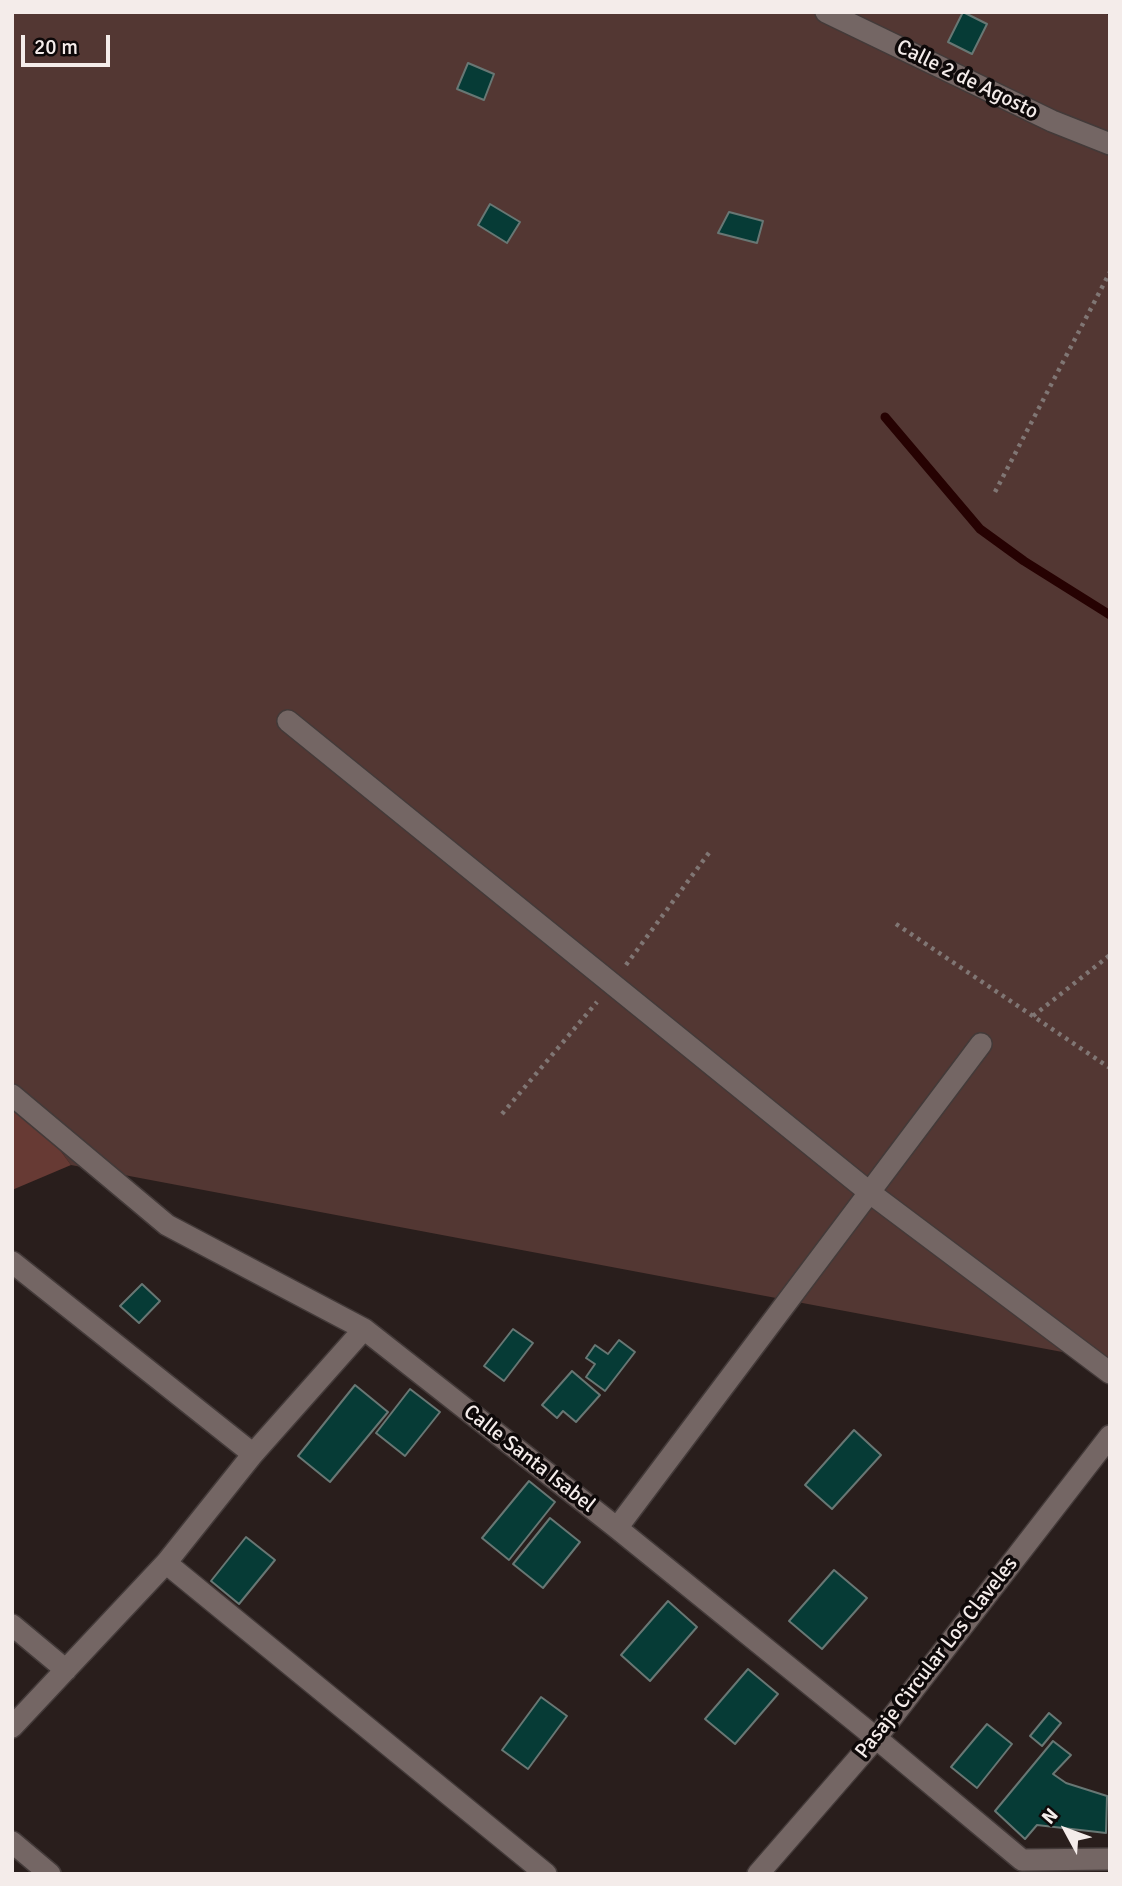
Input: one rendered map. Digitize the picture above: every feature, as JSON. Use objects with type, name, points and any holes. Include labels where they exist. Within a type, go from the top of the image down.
[{"type":"street","name":"Calle 2 de Agosto","points":[[826,12],[1052,121],[1110,145]]},
{"type":"street","points":[[288,722],[869,1192],[1110,1373]]},
{"type":"street","points":[[617,1528],[981,1044]]},
{"type":"street","name":"Calle Santa Isabel","points":[[12,1096],[167,1226],[364,1329],[617,1528],[876,1738],[1016,1867]]},
{"type":"street","points":[[12,1262],[253,1454]]},
{"type":"street","points":[[12,1727],[166,1563],[253,1454],[364,1329]]},
{"type":"street","name":"Pasaje Circular Los Claveles","points":[[758,1874],[876,1738],[1110,1436]]},
{"type":"street","points":[[166,1563],[546,1874]]},
{"type":"street","points":[[12,1625],[66,1670]]},
{"type":"street","points":[[12,1842],[50,1874]]},
{"type":"street","points":[[1016,1867],[1110,1859]]},
{"type":"path","points":[[995,492],[1110,272]]},
{"type":"path","points":[[896,924],[1110,1068]]},
{"type":"path","points":[[1033,1016],[1110,955]]},
{"type":"shaded area","points":[[12,12],[1103,12],[1110,16],[1110,1361],[71,1165],[12,1085]]},
{"type":"shaded area","points":[[12,1085],[71,1165],[12,1190]]},
{"type":"building","points":[[963,12],[987,24],[972,54],[948,42]]},
{"type":"building","points":[[468,63],[494,74],[484,100],[457,89]]},
{"type":"building","points":[[490,204],[520,222],[507,243],[478,225]]},
{"type":"building","points":[[729,212],[763,221],[757,243],[718,233]]},
{"type":"building","points":[[142,1284],[160,1301],[139,1323],[120,1306]]},
{"type":"building","points":[[513,1329],[533,1343],[504,1381],[484,1366]]},
{"type":"building","points":[[619,1340],[635,1352],[605,1391],[586,1377],[595,1364],[586,1358],[595,1345],[608,1354]]},
{"type":"building","points":[[572,1371],[600,1395],[576,1422],[563,1411],[557,1418],[542,1405]]},
{"type":"building","points":[[355,1385],[388,1412],[330,1482],[298,1456]]},
{"type":"building","points":[[410,1389],[440,1412],[405,1456],[376,1433]]},
{"type":"building","points":[[854,1430],[881,1455],[832,1509],[805,1485]]},
{"type":"building","points":[[529,1481],[555,1502],[509,1560],[482,1538]]},
{"type":"building","points":[[550,1518],[580,1542],[543,1588],[513,1564]]},
{"type":"building","points":[[246,1537],[275,1560],[239,1604],[211,1581]]},
{"type":"building","points":[[834,1570],[867,1598],[822,1649],[789,1621]]},
{"type":"building","points":[[668,1601],[697,1627],[650,1681],[621,1655]]},
{"type":"building","points":[[748,1669],[778,1694],[735,1744],[705,1719]]},
{"type":"building","points":[[541,1697],[567,1716],[528,1769],[502,1750]]},
{"type":"building","points":[[1049,1713],[1061,1723],[1042,1746],[1030,1736]]},
{"type":"building","points":[[987,1724],[1012,1744],[977,1788],[951,1767]]},
{"type":"building","points":[[1053,1741],[1071,1755],[1053,1774],[1066,1783],[1107,1796],[1106,1833],[1037,1825],[1025,1839],[995,1811]]},
{"type":"waterway","points":[[885,417],[980,529],[1024,561],[1110,615]]}]
